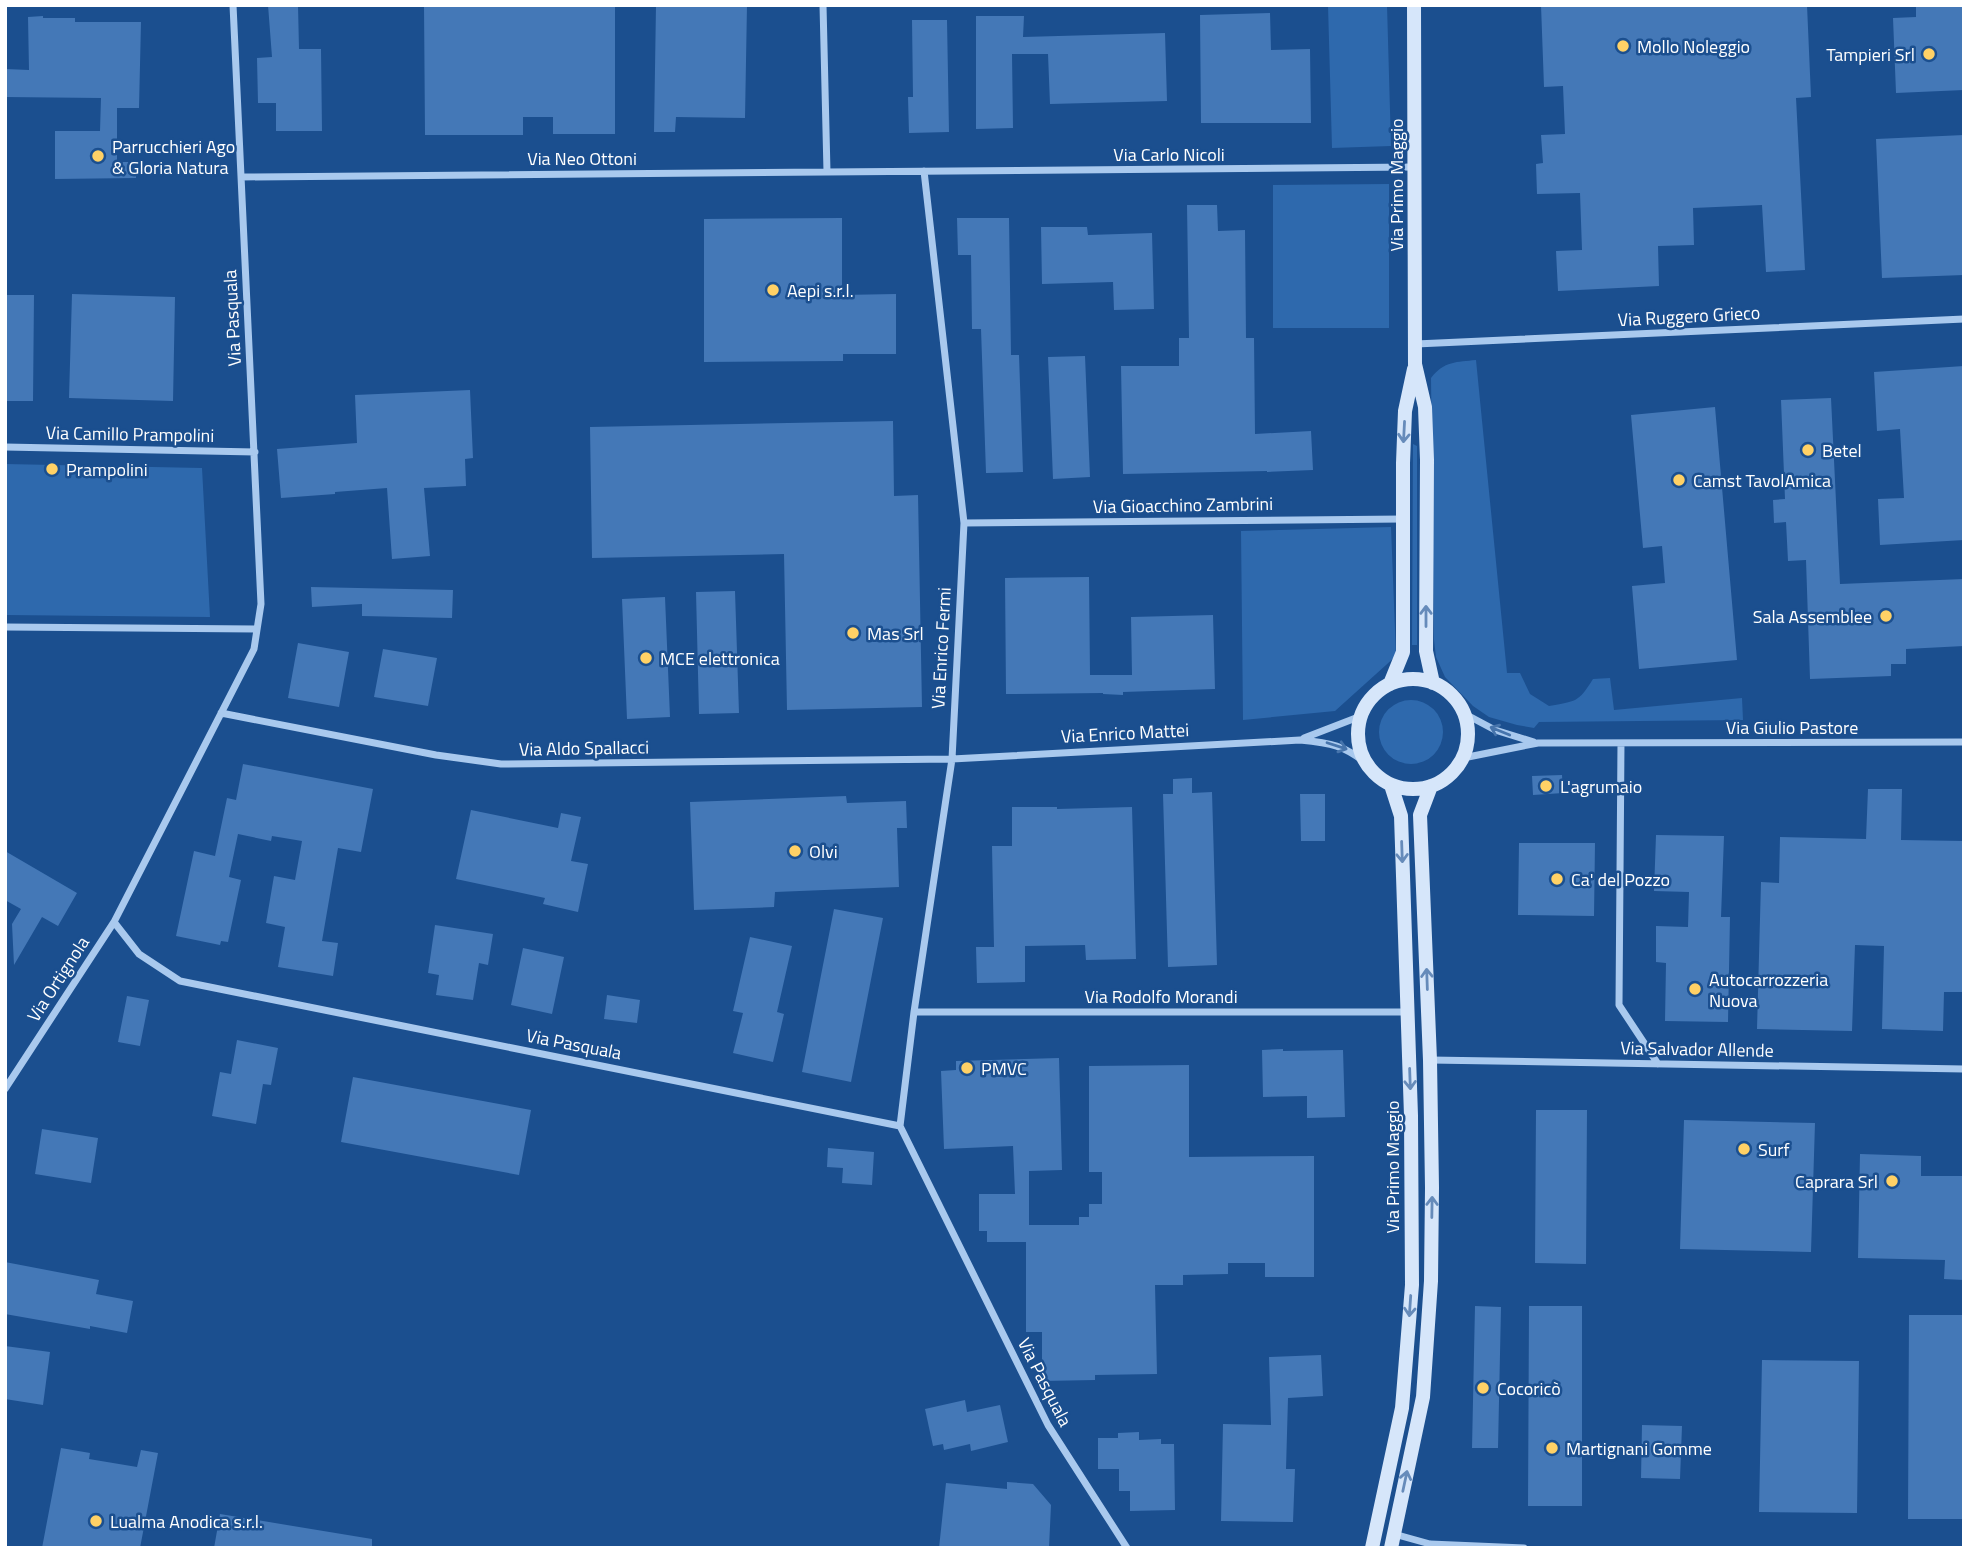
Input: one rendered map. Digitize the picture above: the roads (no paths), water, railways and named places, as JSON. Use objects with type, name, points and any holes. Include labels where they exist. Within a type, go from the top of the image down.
[{"type":"street","name":"Via Pasquala","points":[[233,5],[261,604],[254,649],[114,922],[139,954],[180,981],[900,1126],[1048,1425],[1127,1548]]},
{"type":"street","points":[[823,5],[827,172]]},
{"type":"street","name":"Via Primo Maggio","points":[[1361,716],[1373,697],[1390,684],[1403,653],[1405,411],[1415,364],[1414,5]]},
{"type":"street","name":"Via Carlo Nicoli","points":[[924,171],[1415,167]]},
{"type":"street","name":"Via Neo Ottoni","points":[[241,177],[924,171]]},
{"type":"street","name":"Via Enrico Fermi","points":[[900,1126],[952,758],[964,523],[924,171]]},
{"type":"street","name":"Via Ruggero Grieco","points":[[1415,344],[1964,319]]},
{"type":"street","name":"Via Primo Maggio","points":[[1415,364],[1425,407],[1426,651],[1433,683]]},
{"type":"street","name":"Via Camillo Prampolini","points":[[5,447],[255,452]]},
{"type":"street","name":"Via Gioacchino Zambrini","points":[[964,523],[1403,519]]},
{"type":"street","points":[[5,627],[257,629]]},
{"type":"street","points":[[1361,716],[1358,733],[1360,750],[1378,777],[1391,785],[1405,789],[1432,786],[1455,770],[1468,744],[1465,714],[1457,701],[1447,690],[1433,683],[1412,680],[1390,684]]},
{"type":"street","name":"Via Aldo Spallacci","points":[[221,713],[436,755],[501,764],[952,758]]},
{"type":"street","name":"Via Giulio Pastore","points":[[1465,714],[1506,734],[1538,743]]},
{"type":"street","name":"Via Enrico Mattei","points":[[1300,740],[1361,716]]},
{"type":"street","name":"Via Enrico Mattei","points":[[952,758],[1300,740],[1329,743],[1353,752],[1368,765]]},
{"type":"street","name":"Via Giulio Pastore","points":[[1463,758],[1538,743],[1964,742]]},
{"type":"street","points":[[1621,743],[1619,1005],[1658,1064]]},
{"type":"street","name":"Via Primo Maggio","points":[[1372,1548],[1402,1408],[1412,1284],[1412,1116],[1401,816],[1391,785]]},
{"type":"street","points":[[1432,786],[1420,815],[1430,1060],[1431,1281],[1423,1397],[1393,1541],[1524,1548]]},
{"type":"street","name":"Via Ortignola","points":[[5,1090],[114,922]]},
{"type":"street","name":"Via Rodolfo Morandi","points":[[914,1012],[1407,1012]]},
{"type":"street","name":"Via Salvador Allende","points":[[1430,1060],[1964,1069]]},
{"type":"place","name":"Mollo Noleggio","points":[[1623,46]]},
{"type":"place","name":"Tampieri Srl","points":[[1929,54]]},
{"type":"place","name":"Parrucchieri Ago & Gloria Natura","points":[[98,156]]},
{"type":"place","name":"Aepi s.r.l.","points":[[773,290]]},
{"type":"place","name":"Betel","points":[[1808,450]]},
{"type":"place","name":"Prampolini","points":[[52,469]]},
{"type":"place","name":"Camst TavolAmica","points":[[1679,480]]},
{"type":"place","name":"Sala Assemblee","points":[[1886,616]]},
{"type":"place","name":"Mas Srl","points":[[853,633]]},
{"type":"place","name":"MCE elettronica","points":[[646,658]]},
{"type":"place","name":"L'agrumaio","points":[[1546,786]]},
{"type":"place","name":"Olvi","points":[[795,851]]},
{"type":"place","name":"Ca' del Pozzo","points":[[1557,879]]},
{"type":"place","name":"Autocarrozzeria Nuova","points":[[1695,989]]},
{"type":"place","name":"PMVC","points":[[967,1068]]},
{"type":"place","name":"Surf","points":[[1744,1149]]},
{"type":"place","name":"Caprara Srl","points":[[1892,1181]]},
{"type":"place","name":"Cocoricò","points":[[1483,1388]]},
{"type":"place","name":"Martignani Gomme","points":[[1552,1448]]},
{"type":"place","name":"Lualma Anodica s.r.l.","points":[[96,1521]]}]
